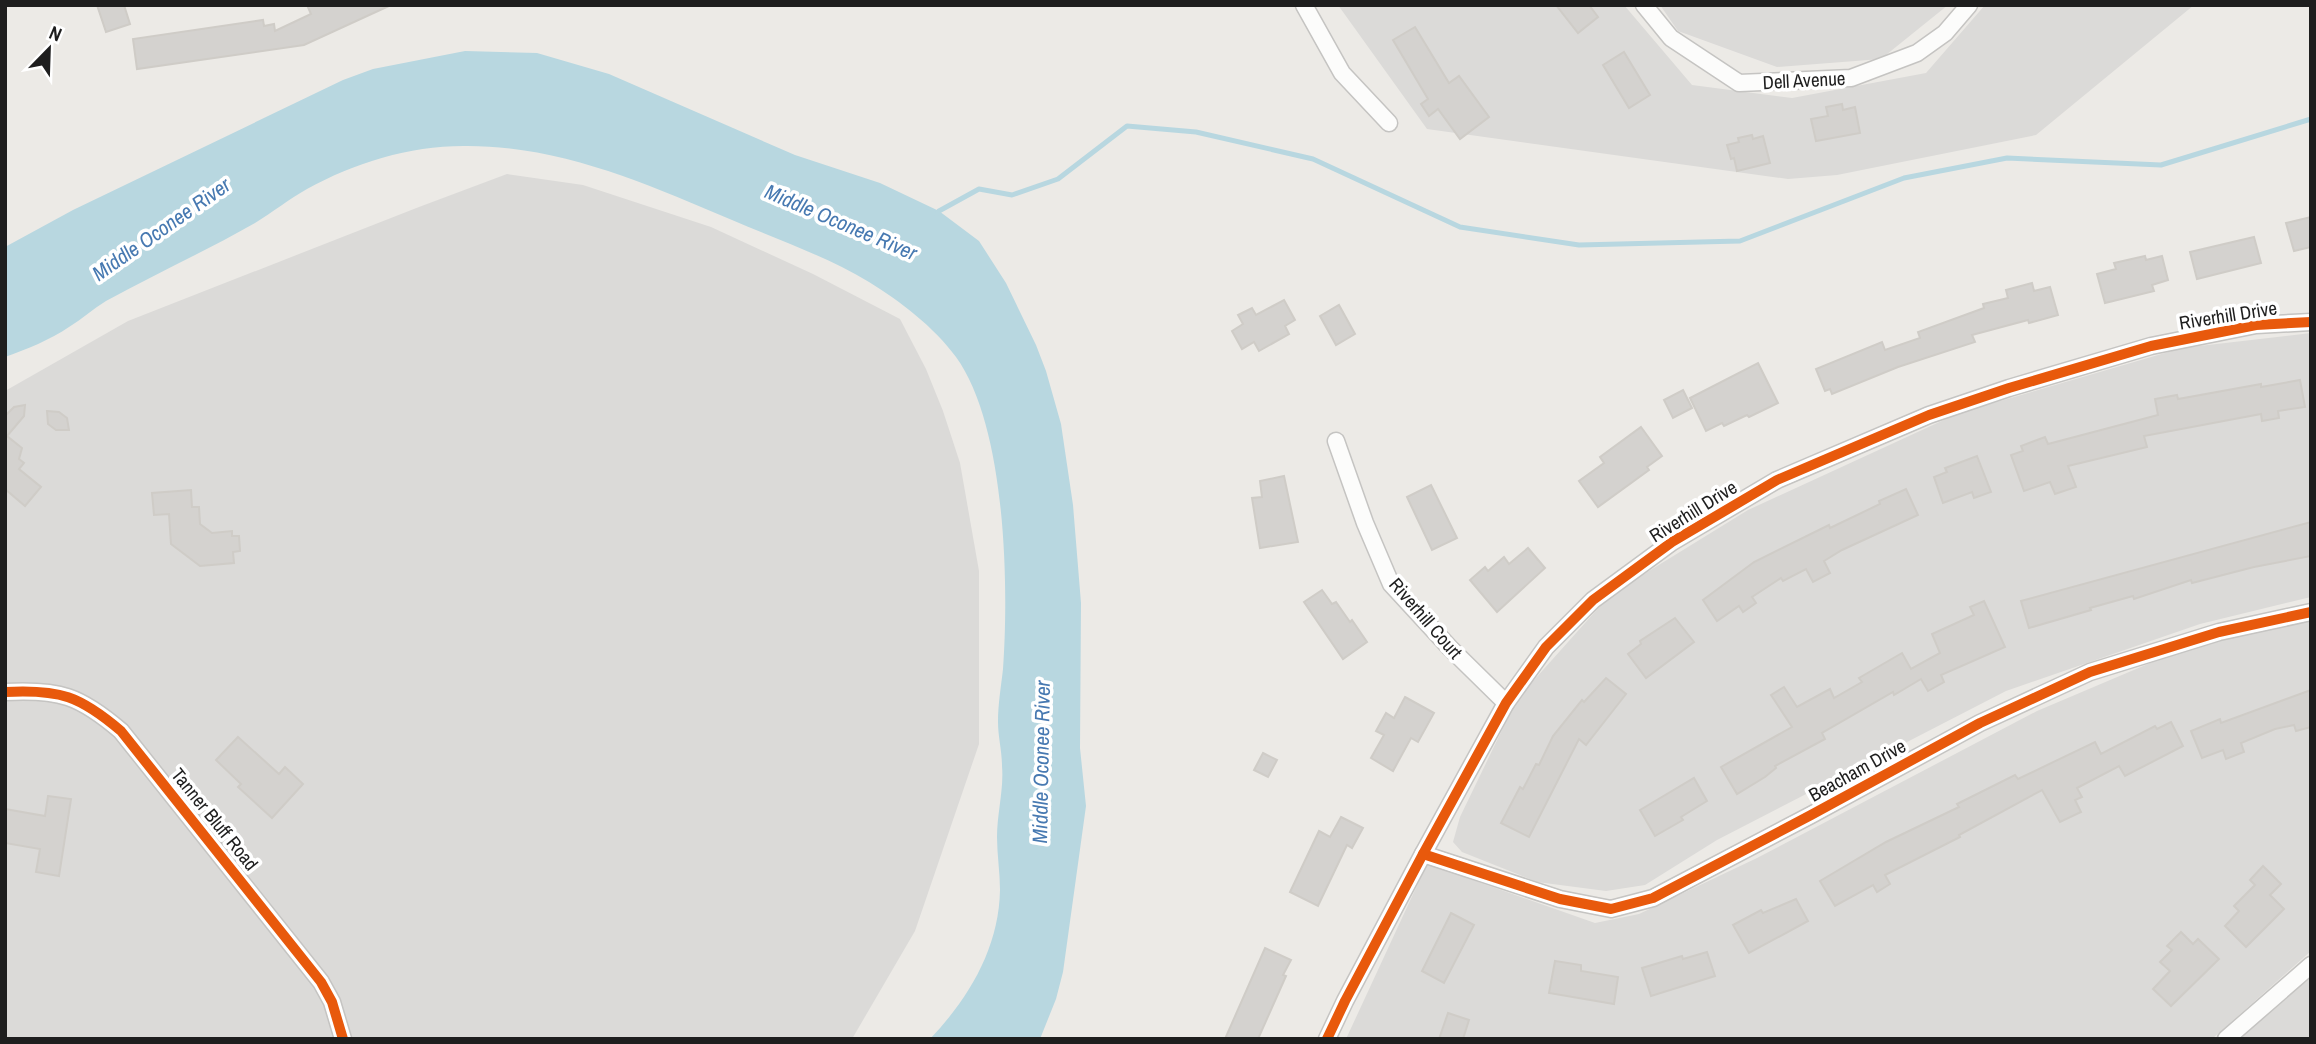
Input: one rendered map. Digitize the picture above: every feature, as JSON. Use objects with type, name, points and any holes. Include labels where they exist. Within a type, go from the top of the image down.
[{"type":"street","points":[[1304,5],[1342,73],[1389,123]]},
{"type":"street","name":"Dell Avenue","points":[[1644,5],[1671,38],[1739,83],[1851,78],[1917,53],[1945,33],[1969,5]]},
{"type":"street","name":"Riverhill Drive","points":[[1327,1039],[1423,854],[1506,703],[1546,647],[1593,600],[1672,542],[1777,480],[1929,415],[2151,346],[2256,325],[2311,322]]},
{"type":"street","name":"Riverhill Court","points":[[1336,441],[1365,523],[1391,584],[1506,703]]},
{"type":"street","name":"Beacham Drive","points":[[1423,854],[1560,899],[1611,909],[1653,898],[1980,723],[2091,672],[2219,632],[2311,612]]},
{"type":"street","name":"Tanner Bluff Road","points":[[5,692],[38,691],[65,695],[91,707],[121,731],[321,982],[332,1002],[343,1039]]},
{"type":"street","points":[[2226,1039],[2311,965]]},
{"type":"shaded area","points":[[1338,5],[1624,5],[1692,85],[1792,98],[1926,73],[1985,5],[2194,5],[2036,135],[1837,175],[1788,179],[1427,129]]},
{"type":"shaded area","points":[[1660,5],[1948,5],[1881,59],[1777,67],[1678,31]]},
{"type":"shaded area","points":[[507,174],[583,185],[711,227],[813,274],[900,319],[926,369],[960,463],[979,571],[979,744],[915,931],[852,1039],[5,1039],[5,391],[128,321]]},
{"type":"shaded area","points":[[2311,333],[2311,597],[2200,624],[2006,691],[1717,840],[1645,885],[1606,891],[1537,882],[1462,852],[1453,842],[1460,817],[1517,699],[1610,595],[1748,510],[1959,413],[2182,348]]},
{"type":"shaded area","points":[[2311,621],[2311,951],[2212,1039],[1346,1039],[1427,864],[1595,923],[1639,914],[1757,858],[2037,711],[2188,647]]},
{"type":"shaded area","points":[[2311,978],[2311,1039],[2235,1039],[2243,1029]]},
{"type":"water","name":"Middle Oconee River","points":[[465,51],[537,53],[609,74],[795,155],[880,183],[939,211],[979,241],[1006,283],[1036,345],[1061,424],[1073,505],[1081,603],[1080,748],[1086,806],[1063,972],[1056,999],[1040,1039],[930,1039],[957,1007],[979,971],[988,952],[998,911],[1000,890],[997,837],[1002,775],[998,722],[1005,634],[1004,552],[1001,507],[994,464],[985,423],[973,387],[956,357],[937,335],[916,315],[881,289],[802,249],[668,193],[603,170],[537,152],[447,146],[385,157],[326,179],[237,233],[106,301],[54,336],[5,357],[5,247],[73,210],[343,80],[373,69]]},
{"type":"building","points":[[97,5],[124,5],[130,24],[106,32]]},
{"type":"building","points":[[307,5],[391,5],[304,45],[137,69],[133,39],[263,20],[264,26],[274,24],[275,31],[311,14]]},
{"type":"building","points":[[1556,5],[1589,5],[1598,17],[1578,33]]},
{"type":"building","points":[[1415,27],[1449,83],[1459,76],[1489,117],[1460,139],[1438,109],[1429,116],[1421,104],[1428,99],[1393,40]]},
{"type":"building","points":[[1624,52],[1650,95],[1629,108],[1603,65]]},
{"type":"building","points":[[1842,104],[1843,110],[1855,107],[1860,133],[1816,141],[1811,119],[1828,116],[1826,107]]},
{"type":"building","points":[[1752,135],[1753,139],[1763,136],[1770,163],[1737,171],[1727,145],[1739,142],[1738,138]]},
{"type":"building","points":[[2311,217],[2311,247],[2294,251],[2286,223]]},
{"type":"building","points":[[2254,237],[2261,263],[2197,279],[2190,252]]},
{"type":"building","points":[[2145,256],[2146,260],[2162,256],[2168,280],[2152,285],[2154,291],[2105,303],[2097,274],[2116,269],[2114,263]]},
{"type":"building","points":[[2032,283],[2034,291],[2050,287],[2058,315],[1972,335],[1975,342],[1898,367],[1832,394],[1830,389],[1825,391],[1816,369],[1882,342],[1885,350],[1920,338],[1918,332],[1984,308],[1983,304],[2008,298],[2006,290]]},
{"type":"building","points":[[1284,300],[1295,320],[1285,326],[1289,334],[1259,351],[1254,342],[1242,349],[1232,331],[1243,324],[1238,315],[1252,308],[1256,315]]},
{"type":"building","points":[[1339,305],[1355,334],[1336,345],[1320,316]]},
{"type":"building","points":[[1758,363],[1778,403],[1749,417],[1747,415],[1724,426],[1722,423],[1706,431],[1690,398]]},
{"type":"building","points":[[2300,380],[2305,407],[2278,411],[2279,418],[2262,421],[2261,414],[2144,436],[2147,447],[2068,466],[2076,487],[2055,494],[2050,482],[2024,491],[2011,455],[2023,451],[2021,446],[2045,437],[2048,444],[2158,415],[2155,399],[2177,395],[2178,399]]},
{"type":"building","points":[[1683,390],[1692,408],[1673,418],[1664,400]]},
{"type":"building","points":[[25,405],[24,416],[7,436],[22,448],[19,459],[24,463],[19,469],[41,487],[25,506],[5,489],[5,416],[14,407]]},
{"type":"building","points":[[47,411],[59,412],[67,418],[69,430],[56,430],[48,424]]},
{"type":"building","points":[[1641,427],[1662,456],[1647,467],[1649,470],[1598,507],[1579,481],[1604,463],[1600,457]]},
{"type":"building","points":[[1977,456],[1991,492],[1974,498],[1972,492],[1943,503],[1934,477],[1947,472],[1945,468]]},
{"type":"building","points":[[1284,476],[1298,542],[1260,548],[1252,498],[1262,497],[1260,481]]},
{"type":"building","points":[[1431,485],[1457,538],[1432,550],[1407,497]]},
{"type":"building","points":[[1906,489],[1918,515],[1824,561],[1830,573],[1813,582],[1806,569],[1783,581],[1781,578],[1752,597],[1756,603],[1743,612],[1739,606],[1717,621],[1703,600],[1754,562],[1829,525],[1830,528],[1880,504],[1879,501]]},
{"type":"building","points":[[191,490],[192,507],[199,507],[200,524],[212,533],[232,531],[232,536],[239,536],[240,551],[233,552],[234,563],[200,566],[171,544],[169,514],[154,515],[152,493]]},
{"type":"building","points":[[2311,522],[2311,556],[2192,583],[2191,580],[2029,628],[2021,601]]},
{"type":"building","points":[[1528,548],[1545,568],[1497,612],[1470,580],[1485,567],[1488,571],[1504,557],[1509,564]]},
{"type":"building","points":[[1322,590],[1332,604],[1336,602],[1350,622],[1352,620],[1367,642],[1343,659],[1304,602]]},
{"type":"building","points":[[1984,601],[2005,647],[1941,675],[1944,682],[1928,691],[1921,679],[1894,695],[1893,692],[1822,733],[1825,739],[1775,766],[1765,777],[1737,794],[1721,767],[1792,727],[1771,695],[1784,687],[1797,707],[1830,689],[1834,698],[1862,682],[1859,678],[1902,653],[1911,669],[1940,653],[1932,634],[1974,615],[1970,607]]},
{"type":"building","points":[[1675,618],[1694,642],[1646,678],[1628,654],[1641,644],[1640,641]]},
{"type":"building","points":[[1606,678],[1626,694],[1586,745],[1579,739],[1529,837],[1501,823],[1520,787],[1523,789],[1536,764],[1539,765],[1553,736],[1582,700],[1584,702]]},
{"type":"building","points":[[2311,690],[2311,727],[2296,731],[2294,725],[2275,729],[2241,743],[2244,752],[2226,759],[2223,750],[2202,758],[2191,731],[2220,719],[2221,723]]},
{"type":"building","points":[[1405,697],[1434,713],[1418,742],[1411,738],[1393,771],[1371,758],[1384,735],[1376,731],[1386,713],[1394,718]]},
{"type":"building","points":[[2171,722],[2183,746],[2125,776],[2119,766],[2077,788],[2082,797],[2075,800],[2081,812],[2060,822],[2042,790],[1959,835],[1960,837],[1885,875],[1890,884],[1877,892],[1873,885],[1835,906],[1820,881],[1886,842],[1959,807],[1957,804],[2015,775],[2018,779],[2095,742],[2101,754],[2155,726],[2157,729]]},
{"type":"building","points":[[238,737],[279,774],[285,767],[303,784],[272,818],[238,787],[241,784],[216,760]]},
{"type":"building","points":[[1263,753],[1277,760],[1268,777],[1254,770]]},
{"type":"building","points":[[1694,778],[1707,801],[1681,817],[1683,820],[1655,836],[1640,810]]},
{"type":"building","points":[[48,796],[71,799],[59,876],[36,872],[40,849],[5,843],[5,809],[45,816]]},
{"type":"building","points":[[1341,817],[1363,828],[1352,848],[1347,845],[1318,906],[1290,892],[1319,831],[1330,837]]},
{"type":"building","points":[[2263,866],[2281,884],[2270,895],[2284,909],[2246,947],[2225,926],[2239,911],[2234,906],[2255,885],[2250,880]]},
{"type":"building","points":[[1796,899],[1808,921],[1749,953],[1733,925],[1761,910],[1763,913]]},
{"type":"building","points":[[1451,913],[1474,925],[1444,983],[1422,971]]},
{"type":"building","points":[[2181,932],[2193,944],[2198,939],[2219,959],[2171,1006],[2153,989],[2170,971],[2160,962],[2172,950],[2167,946]]},
{"type":"building","points":[[1265,948],[1291,960],[1283,975],[1286,976],[1258,1039],[1225,1039]]},
{"type":"building","points":[[1707,952],[1715,976],[1651,996],[1642,968]]},
{"type":"building","points":[[1555,961],[1581,965],[1581,971],[1618,977],[1614,1004],[1549,993]]},
{"type":"building","points":[[1448,1013],[1469,1020],[1463,1039],[1439,1039]]},
{"type":"waterway","points":[[937,214],[979,189],[1012,195],[1058,179],[1127,126],[1196,132],[1313,159],[1460,227],[1579,245],[1740,241],[1904,178],[2007,158],[2161,165],[2311,119]]},
{"type":"cycle path","points":[[1327,1039],[1423,854],[1506,703],[1546,647],[1593,600],[1672,542],[1777,480],[1929,415],[2151,346],[2256,325],[2311,322]]},
{"type":"cycle path","points":[[1423,854],[1560,899],[1611,909],[1653,898],[1980,723],[2090,672],[2219,632],[2311,612]]},
{"type":"cycle path","points":[[5,692],[41,692],[68,697],[81,702],[121,731],[321,982],[332,1002],[343,1039]]}]
